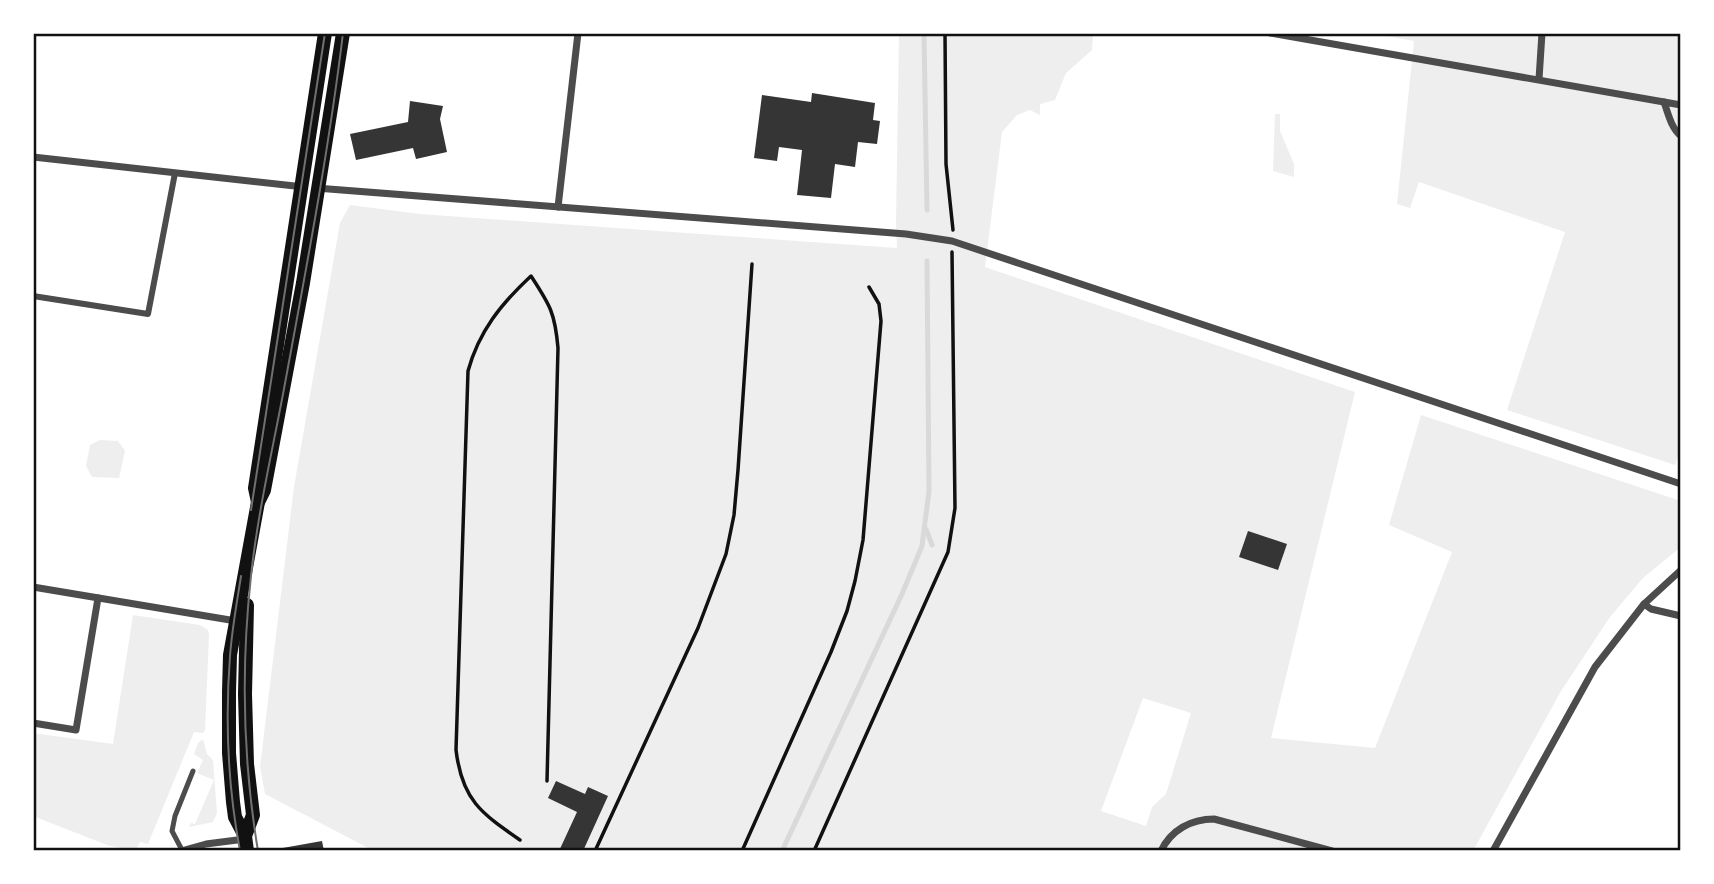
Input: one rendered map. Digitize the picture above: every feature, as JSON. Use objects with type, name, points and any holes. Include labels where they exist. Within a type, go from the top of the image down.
[{"type":"main road","points":[[258,502],[255,488],[325,33]]},
{"type":"main road","points":[[246,842],[253,815],[247,764],[242,622],[250,544],[288,371],[343,33]]},
{"type":"street","points":[[558,207],[578,33]]},
{"type":"street","points":[[1270,33],[1681,105]]},
{"type":"street","points":[[1538,79],[1542,33]]},
{"type":"street","points":[[1664,102],[1674,127],[1681,136]]},
{"type":"street","points":[[33,157],[300,187],[906,234],[952,242],[1681,484]]},
{"type":"street","points":[[33,296],[148,314],[175,173]]},
{"type":"street","points":[[1493,851],[1595,667],[1644,604],[1681,570]]},
{"type":"street","points":[[33,587],[242,622]]},
{"type":"street","points":[[33,723],[76,730],[98,598]]},
{"type":"street","points":[[1644,604],[1651,609],[1681,616]]},
{"type":"street","points":[[1161,851],[1170,837],[1183,827],[1197,821],[1214,819],[1332,851]]},
{"type":"street","points":[[182,850],[206,844],[246,842]]},
{"type":"lane","points":[[182,850],[172,831],[175,816],[193,771]]},
{"type":"path","points":[[814,851],[948,552],[955,508],[953,220],[946,164],[945,33]]},
{"type":"path","points":[[595,851],[698,628],[726,554],[734,515],[752,264]]},
{"type":"path","points":[[520,840],[477,808],[465,791],[456,750],[468,371],[474,349],[485,327],[498,309],[531,276],[555,320],[558,348],[547,781]]},
{"type":"path","points":[[741,851],[831,652],[855,581],[863,540],[881,321],[879,304],[869,286]]},
{"type":"shaded area","points":[[899,33],[1093,33],[1092,50],[1066,73],[1055,100],[1040,104],[1040,115],[1030,110],[1017,115],[1002,132],[985,267],[1355,392],[1271,738],[1375,748],[1452,552],[1389,525],[1421,415],[1681,501],[1681,547],[1643,578],[1610,617],[1561,691],[1473,851],[374,851],[265,794],[260,767],[294,487],[340,223],[350,205],[420,214],[897,248]],"holes":[[[1143,698],[1191,713],[1166,794],[1152,807],[1146,826],[1101,811]]]},
{"type":"shaded area","points":[[1371,33],[1681,33],[1681,448],[1675,465],[1507,410],[1565,232],[1419,182],[1410,208],[1397,204],[1414,41]]},
{"type":"shaded area","points":[[1275,114],[1280,114],[1280,131],[1294,164],[1294,177],[1273,171]]},
{"type":"shaded area","points":[[100,440],[118,441],[125,451],[119,478],[92,477],[86,466],[90,445]]},
{"type":"shaded area","points":[[133,615],[200,625],[208,630],[209,635],[205,730],[203,733],[194,732],[148,844],[140,842],[135,851],[107,845],[33,816],[33,733],[113,744]]},
{"type":"shaded area","points":[[203,739],[207,754],[213,760],[217,813],[213,822],[189,827],[191,823],[195,824],[214,780],[197,773],[203,760],[194,754],[198,743]]},
{"type":"building","points":[[812,93],[875,103],[873,120],[880,121],[877,144],[858,142],[855,167],[835,164],[831,198],[797,195],[802,150],[779,147],[777,161],[754,158],[762,95],[811,102]]},
{"type":"building","points":[[410,101],[443,106],[440,119],[447,152],[416,159],[413,148],[356,160],[350,134],[408,122]]},
{"type":"building","points":[[1248,531],[1287,544],[1278,570],[1239,557]]},
{"type":"building","points":[[556,781],[585,794],[588,787],[608,796],[583,851],[559,851],[577,812],[548,798]]},
{"type":"building","points":[[322,841],[324,851],[277,851],[277,849]]},
{"type":"waterway","points":[[924,33],[927,210]]},
{"type":"waterway","points":[[782,851],[922,546],[929,491],[927,261]]},
{"type":"waterway","points":[[926,529],[932,545]]},
{"type":"tram line","points":[[251,510],[325,33]]},
{"type":"tram line","points":[[258,851],[249,783],[245,714],[251,576],[262,502],[317,206],[343,33]]},
{"type":"tram line","points":[[240,851],[230,778],[228,705],[231,646],[241,576]]}]
